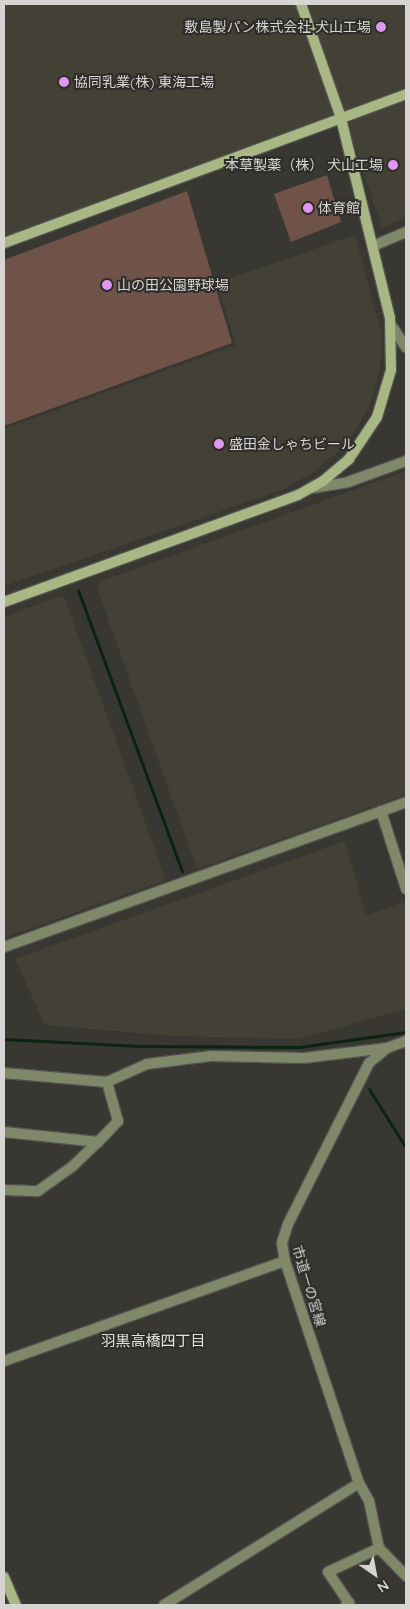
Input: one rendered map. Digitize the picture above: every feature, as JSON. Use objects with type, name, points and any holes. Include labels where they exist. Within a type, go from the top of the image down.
[{"type":"street","points":[[4,602],[283,502],[312,488],[349,459],[377,417],[391,370],[391,325],[341,118],[301,4]]},
{"type":"street","points":[[4,242],[406,94]]},
{"type":"street","points":[[373,246],[406,232]]},
{"type":"street","points":[[391,325],[406,347]]},
{"type":"street","points":[[312,488],[348,482],[406,461]]},
{"type":"street","points":[[4,947],[406,802]]},
{"type":"street","points":[[381,811],[406,889]]},
{"type":"street","name":"市道一の宮線","points":[[380,1548],[369,1501],[359,1483],[285,1261],[282,1243],[288,1224],[369,1063],[387,1048],[406,1041]]},
{"type":"street","points":[[4,1073],[107,1082],[147,1064],[211,1056],[304,1058],[387,1048]]},
{"type":"street","points":[[4,1190],[38,1192],[73,1166],[98,1142],[118,1121],[107,1082]]},
{"type":"street","points":[[4,1132],[98,1142]]},
{"type":"street","points":[[4,1360],[285,1261]]},
{"type":"street","points":[[164,1605],[359,1483]]},
{"type":"street","points":[[346,1605],[349,1603],[328,1572],[380,1548],[406,1576]]},
{"type":"street","points":[[4,1577],[16,1605]]},
{"type":"shaded area","points":[[4,4],[301,4],[341,118],[4,243]]},
{"type":"shaded area","points":[[308,4],[406,4],[406,217],[382,228]]},
{"type":"shaded area","name":"体育館","points":[[327,175],[341,222],[291,242],[274,194]]},
{"type":"shaded area","name":"山の田公園野球場","points":[[187,191],[232,343],[4,426],[4,260]]},
{"type":"shaded area","points":[[355,235],[382,335],[380,369],[371,402],[357,429],[339,451],[315,471],[282,490],[4,586],[4,429],[236,345],[217,283]]},
{"type":"shaded area","points":[[406,471],[406,795],[197,869],[97,588],[99,582]]},
{"type":"shaded area","points":[[60,596],[65,599],[166,880],[4,938],[4,617]]},
{"type":"shaded area","points":[[345,841],[366,916],[406,901],[406,1009],[298,1039],[173,1036],[45,1025],[15,959]]},
{"type":"waterway","points":[[78,590],[182,871]]},
{"type":"waterway","points":[[4,1039],[140,1046],[299,1047],[406,1032]]},
{"type":"waterway","points":[[369,1089],[406,1148]]},
{"type":"place","name":"敷島製パン株式会社 犬山工場","points":[[381,27]]},
{"type":"place","name":"協同乳業(株) 東海工場","points":[[64,82]]},
{"type":"place","name":"本草製薬（株） 犬山工場","points":[[393,165]]},
{"type":"place","name":"体育館","points":[[308,208]]},
{"type":"place","name":"山の田公園野球場","points":[[107,285]]},
{"type":"place","name":"盛田金しゃちビール","points":[[219,444]]},
{"type":"district","name":"羽黒高橋四丁目","points":[[153,1341]]}]
